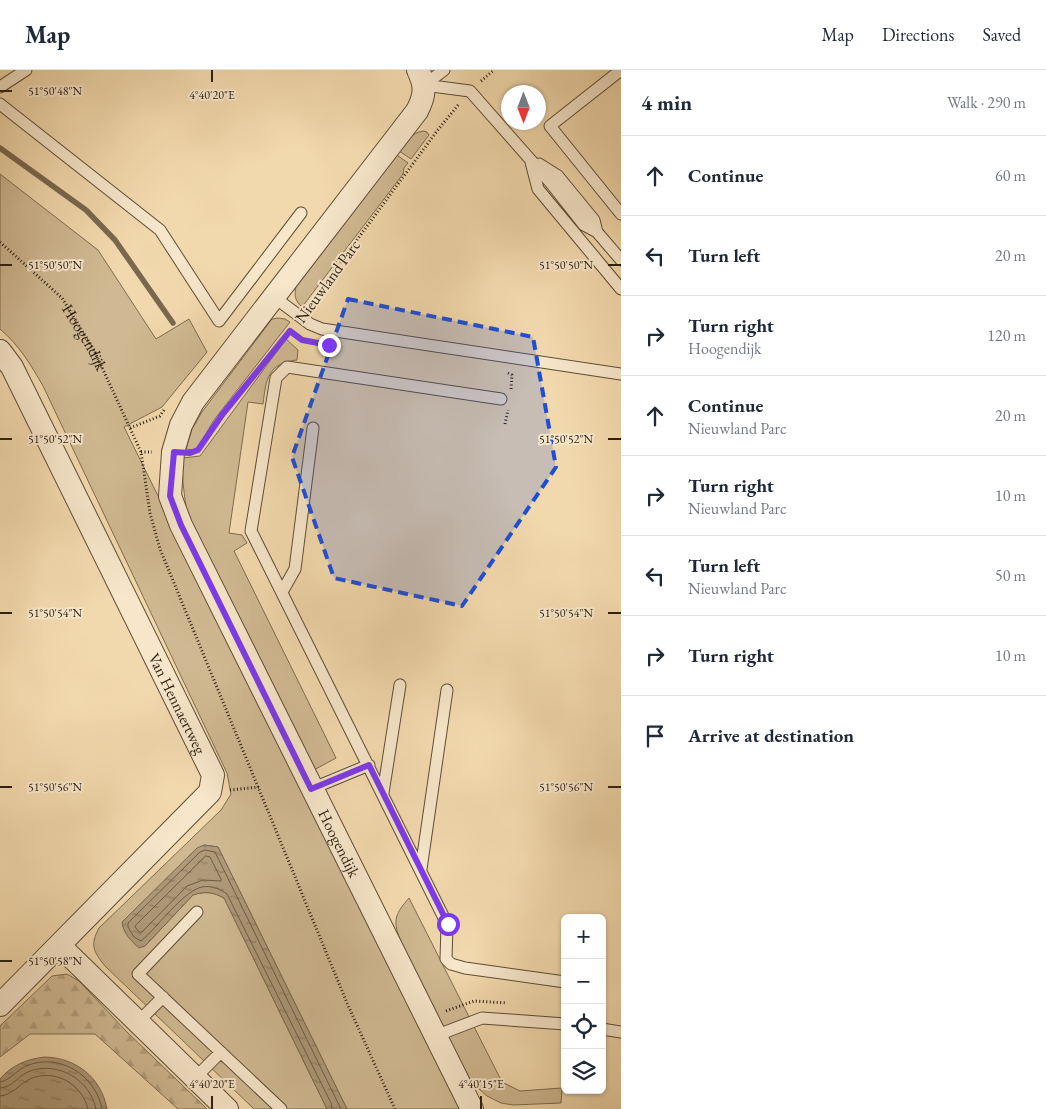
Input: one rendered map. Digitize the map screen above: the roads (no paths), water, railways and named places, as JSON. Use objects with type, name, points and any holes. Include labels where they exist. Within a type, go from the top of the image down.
[{"type":"street","name":"Nieuwland Parc","points":[[170,496],[174,452],[182,425],[193,402],[417,111],[423,100],[421,78]]},
{"type":"street","name":"Van Hennaertweg","points":[[0,351],[12,367],[213,775],[210,792],[60,946]]},
{"type":"street","name":"Hoogendijk","points":[[170,496],[181,525],[311,789],[472,1109]]},
{"type":"street","points":[[1,1001],[60,946],[227,1109]]},
{"type":"lane","points":[[0,87],[26,70]]},
{"type":"lane","points":[[421,78],[444,70]]},
{"type":"lane","points":[[621,70],[550,126],[621,214]]},
{"type":"lane","points":[[421,78],[470,91],[530,158],[558,176],[594,220],[597,232],[621,260]]},
{"type":"lane","points":[[0,104],[160,230],[220,321],[301,213]]},
{"type":"lane","points":[[530,158],[538,189],[621,289]]},
{"type":"lane","points":[[274,297],[300,317],[322,329],[621,374]]},
{"type":"lane","points":[[507,400],[286,367],[276,378],[251,531],[448,924],[446,959],[451,964],[465,968],[561,981]]},
{"type":"lane","points":[[282,592],[295,569],[314,428]]},
{"type":"lane","points":[[383,792],[400,686]]},
{"type":"lane","points":[[421,869],[448,690]]},
{"type":"lane","points":[[311,789],[369,765]]},
{"type":"lane","points":[[197,912],[138,974],[281,1109]]},
{"type":"lane","points":[[138,1022],[163,997]]},
{"type":"lane","points":[[435,1036],[482,1018],[561,1024]]},
{"type":"lane","points":[[606,1030],[621,1032]]},
{"type":"lane","points":[[195,1078],[221,1052]]},
{"type":"water","points":[[204,845],[218,847],[347,1109],[327,1109],[224,898],[209,893],[193,895],[145,946],[139,948],[130,940],[126,933],[122,922],[197,848]]},
{"type":"water","points":[[45,1057],[67,1061],[85,1071],[99,1088],[107,1109],[0,1109],[0,1079],[20,1064],[32,1059]]},
{"type":"waterway","points":[[0,148],[86,210],[115,240],[173,323]]}]
